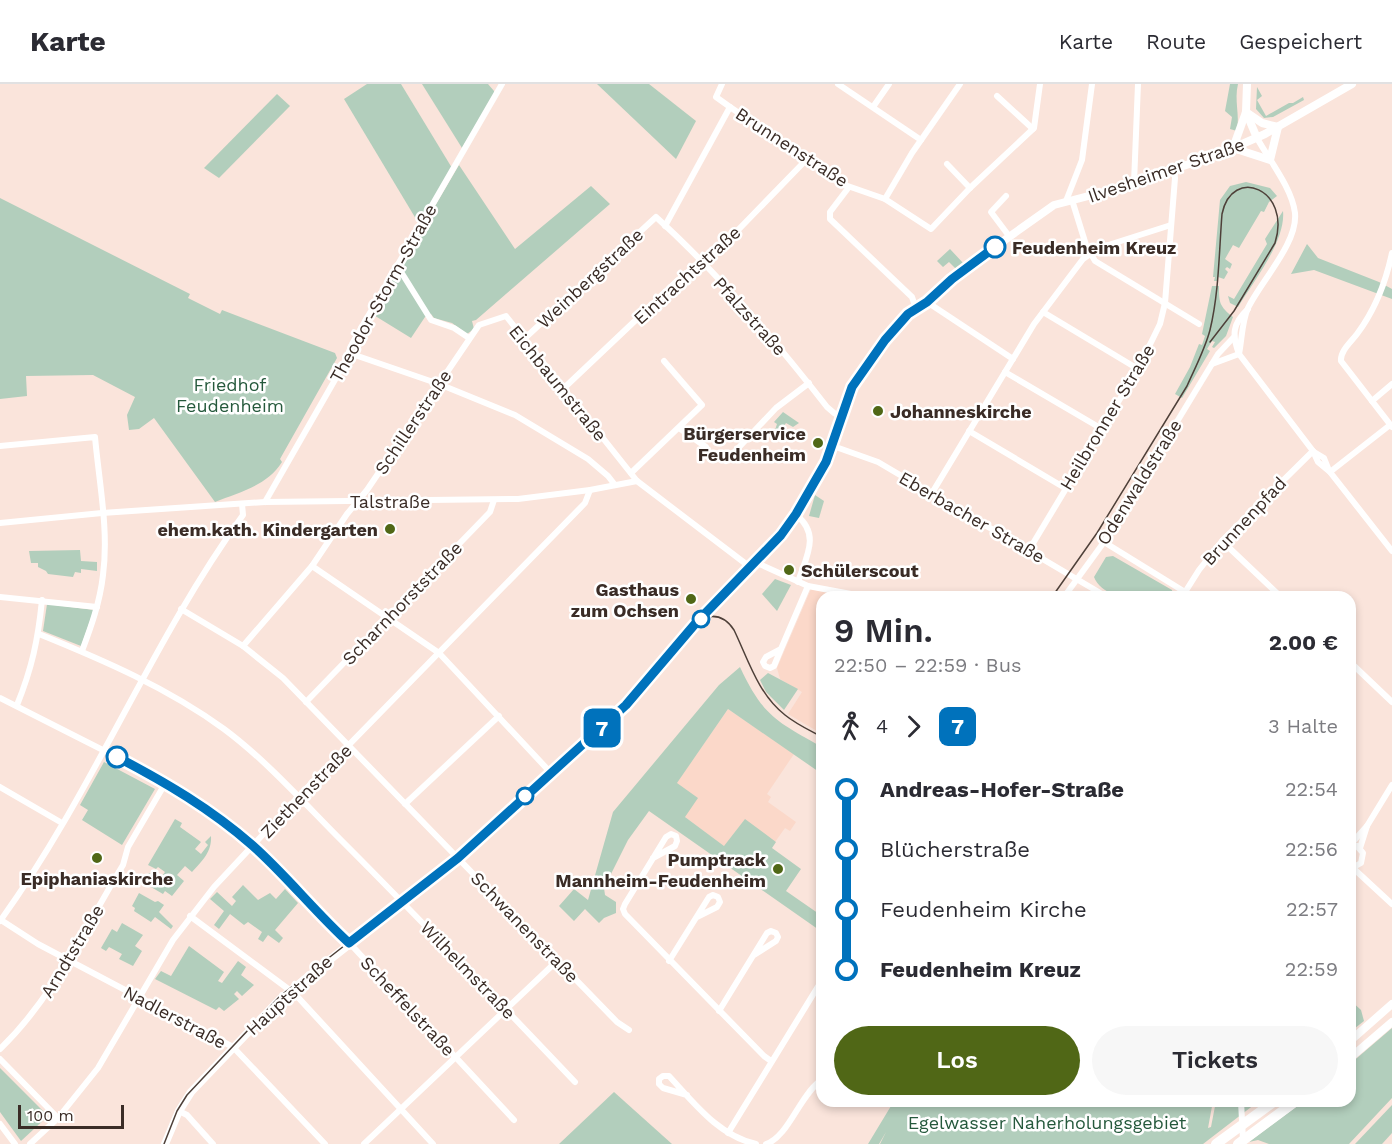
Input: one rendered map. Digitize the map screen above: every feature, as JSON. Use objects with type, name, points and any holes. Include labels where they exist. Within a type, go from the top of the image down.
[{"type":"highway","points":[[1216,1144],[1267,1107]]},
{"type":"highway","points":[[1238,1144],[1288,1107]]},
{"type":"street","name":"Theodor-Storm-Straße","points":[[265,502],[502,84]]},
{"type":"street","name":"Brunnenstraße","points":[[722,84],[716,97],[730,107],[849,187],[861,189],[885,200],[931,230],[970,188]]},
{"type":"street","points":[[838,84],[921,140]]},
{"type":"street","points":[[873,107],[889,84]]},
{"type":"street","points":[[885,200],[921,140],[960,84]]},
{"type":"street","points":[[947,164],[970,188],[1033,129],[1040,84]]},
{"type":"street","points":[[1092,84],[1082,160],[1069,201],[1090,254],[1095,261],[1199,324]]},
{"type":"street","points":[[1134,183],[1138,84]]},
{"type":"street","name":"Odenwaldstraße","points":[[1068,591],[1104,542],[1218,354],[1233,338],[1235,327],[1288,240],[1294,223],[1295,213],[1291,200],[1257,138],[1246,112],[1247,84]]},
{"type":"street","name":"Ilvesheimer Straße","points":[[1069,201],[1134,183],[1233,148],[1278,127],[1352,84]]},
{"type":"street","points":[[997,96],[1033,129]]},
{"type":"street","name":"Weinbergstraße","points":[[665,226],[730,107]]},
{"type":"street","points":[[1246,112],[1262,123],[1278,127],[1270,160],[1233,148],[1246,112]]},
{"type":"street","name":"Eintrachtstraße","points":[[563,389],[677,281],[709,260],[807,159]]},
{"type":"street","name":"Heilbronner Straße","points":[[1029,550],[1138,369],[1160,324],[1165,303],[1174,170]]},
{"type":"street","points":[[849,187],[830,212],[830,219],[912,297],[916,309]]},
{"type":"street","points":[[1006,196],[991,212],[1009,236]]},
{"type":"street","name":"Hauptstraße","points":[[165,1144],[179,1111],[192,1092],[290,990],[458,858],[626,705],[695,624],[781,535],[826,462],[852,387],[870,359],[900,322],[968,266],[1009,236],[1054,205],[1069,201]]},
{"type":"street","name":"Weinbergstraße","points":[[524,339],[656,217]]},
{"type":"street","name":"Pfalzstraße","points":[[656,217],[703,262],[776,342],[830,410],[842,417]]},
{"type":"street","points":[[932,493],[1013,358],[1043,312],[1083,260],[1099,248],[1171,225]]},
{"type":"street","points":[[1330,472],[1391,426],[1341,361],[1341,355],[1372,309],[1388,272],[1392,253]]},
{"type":"street","points":[[398,267],[432,320],[454,328],[469,338]]},
{"type":"street","points":[[927,302],[1013,358]]},
{"type":"street","name":"Odenwaldstraße","points":[[1239,354],[1248,309]]},
{"type":"street","points":[[1043,312],[1138,369]]},
{"type":"street","name":"Eichbaumstraße","points":[[469,338],[479,325],[506,316],[637,481]]},
{"type":"street","name":"Schillerstraße","points":[[243,646],[312,566],[469,338]]},
{"type":"street","points":[[1233,338],[1239,354],[1313,451],[1324,458],[1330,472],[1392,551]]},
{"type":"street","points":[[1224,348],[1239,354]]},
{"type":"street","points":[[349,353],[516,414],[588,459],[615,485]]},
{"type":"street","points":[[1211,365],[1239,354]]},
{"type":"street","points":[[631,473],[702,405],[664,361]]},
{"type":"street","points":[[1005,372],[1102,429]]},
{"type":"street","points":[[726,461],[776,408],[808,383]]},
{"type":"street","points":[[1372,402],[1392,384]]},
{"type":"street","points":[[679,428],[706,447]]},
{"type":"street","points":[[969,431],[1065,488]]},
{"type":"street","points":[[0,446],[95,437],[105,543],[103,575],[97,607],[82,651]]},
{"type":"street","name":"Eberbacher Straße","points":[[833,446],[878,462],[1097,591]]},
{"type":"street","name":"Brunnenpfad","points":[[1185,591],[1198,570],[1222,541],[1313,451]]},
{"type":"street","points":[[637,481],[753,564],[798,582],[838,591]]},
{"type":"street","name":"Talstraße","points":[[0,523],[102,513],[265,502],[518,499],[590,490],[637,481]]},
{"type":"street","name":"Ziethenstraße","points":[[30,1144],[58,1118],[98,1068],[155,967],[190,916],[214,887],[298,797],[585,503],[590,490]]},
{"type":"street","name":"Scharnhorststraße","points":[[306,702],[490,512],[494,500]]},
{"type":"street","points":[[0,920],[24,887],[62,823],[181,609],[243,516],[242,504]]},
{"type":"street","points":[[796,514],[807,524],[811,538],[798,582]]},
{"type":"street","points":[[1222,541],[1275,591]]},
{"type":"street","points":[[1104,542],[1178,591]]},
{"type":"street","points":[[312,566],[440,653],[551,773]]},
{"type":"street","points":[[781,649],[808,585]]},
{"type":"street","points":[[0,597],[97,607]]},
{"type":"street","points":[[17,705],[34,660],[42,600]]},
{"type":"street","name":"Schwanenstraße","points":[[181,609],[243,646],[267,664],[617,1022],[629,1030]]},
{"type":"street","name":"Wilhelmstraße","points":[[39,634],[82,651],[143,681],[192,707],[225,730],[258,758],[403,902],[575,1082]]},
{"type":"street","points":[[1356,668],[1392,702]]},
{"type":"street","name":"Scheffelstraße","points":[[0,698],[166,783],[223,821],[253,846],[349,943],[514,1120]]},
{"type":"street","points":[[405,804],[499,716]]},
{"type":"street","name":"Arndtstraße","points":[[0,1048],[36,1010],[68,960],[123,865],[128,847],[166,783]]},
{"type":"street","points":[[1356,838],[1367,825],[1392,785]]},
{"type":"street","points":[[0,787],[62,823]]},
{"type":"street","points":[[1356,866],[1364,858],[1360,848],[1367,825]]},
{"type":"street","points":[[1356,847],[1360,848]]},
{"type":"street","points":[[653,858],[623,909],[625,914],[718,1011],[771,1061]]},
{"type":"street","points":[[1361,863],[1366,879]]},
{"type":"street","points":[[1356,871],[1392,904]]},
{"type":"street","points":[[190,916],[290,990],[434,1144]]},
{"type":"street","points":[[669,961],[697,917]]},
{"type":"street","name":"Nadlerstraße","points":[[0,920],[68,960],[233,1047],[325,1144]]},
{"type":"street","points":[[718,1011],[754,955]]},
{"type":"street","points":[[364,1144],[557,961]]},
{"type":"street","points":[[728,1133],[816,990]]},
{"type":"street","points":[[1356,1036],[1392,1004]]},
{"type":"street","points":[[1356,1053],[1392,1022]]},
{"type":"street","points":[[0,1059],[58,1118]]},
{"type":"street","points":[[766,1144],[780,1136],[809,1089],[816,1084]]},
{"type":"street","points":[[687,1095],[720,1128],[756,1144]]},
{"type":"street","points":[[1240,1107],[1244,1144]]},
{"type":"street","points":[[179,1111],[187,1115],[213,1144]]},
{"type":"street","points":[[0,1124],[15,1144]]},
{"type":"shaded area","points":[[811,589],[820,591],[816,591],[816,730],[788,714],[802,692],[780,679],[777,668]]},
{"type":"shaded area","points":[[728,709],[794,754],[767,794],[771,797],[768,802],[796,822],[790,831],[785,828],[755,870],[685,817],[676,784]]},
{"type":"green space","points":[[367,84],[401,84],[452,168],[419,224],[344,99]]},
{"type":"green space","points":[[422,84],[488,84],[494,91],[462,148]]},
{"type":"green space","points":[[597,84],[649,84],[696,121],[676,159]]},
{"type":"green space","points":[[1230,84],[1238,84],[1237,131],[1230,129],[1232,117],[1225,111]]},
{"type":"green space","points":[[1257,87],[1262,96],[1257,100],[1266,116],[1303,97],[1304,100],[1273,117],[1264,118],[1256,109]]},
{"type":"green space","points":[[277,94],[290,106],[219,178],[204,168]]},
{"type":"green space","points":[[459,165],[515,249],[591,186],[610,204],[476,320],[472,321],[474,329],[467,334],[452,323],[434,318],[431,314],[425,317],[411,338],[372,314]]},
{"type":"green space","points":[[1246,182],[1270,188],[1277,196],[1269,202],[1264,212],[1261,211],[1239,248],[1233,245],[1225,259],[1232,264],[1230,269],[1227,267],[1225,269],[1228,272],[1224,279],[1218,277],[1218,281],[1214,281],[1220,200],[1230,186]]},
{"type":"green space","name":"Friedhof Feudenheim","points":[[0,198],[190,294],[188,298],[220,314],[222,310],[335,353],[337,358],[280,459],[282,462],[269,477],[261,483],[215,502],[154,418],[139,429],[129,430],[127,415],[135,397],[93,375],[26,376],[27,396],[0,399]]},
{"type":"green space","points":[[1283,211],[1283,223],[1267,261],[1238,307],[1230,303],[1228,296],[1234,299],[1267,244],[1265,239]]},
{"type":"green space","points":[[1307,244],[1318,258],[1392,289],[1392,299],[1314,270],[1291,274]]},
{"type":"green space","points":[[950,249],[964,264],[957,270],[949,262],[943,267],[937,261]]},
{"type":"green space","points":[[1212,286],[1219,286],[1221,303],[1233,317],[1226,336],[1214,348],[1212,347],[1215,342],[1212,341],[1207,349],[1210,351],[1182,398],[1175,394],[1190,367],[1199,344],[1202,345],[1205,336],[1202,334]]},
{"type":"green space","points":[[783,412],[799,423],[793,427],[786,423],[779,433],[775,430],[777,424],[774,422]]},
{"type":"green space","points":[[815,495],[824,501],[819,518],[809,516]]},
{"type":"green space","points":[[80,550],[81,561],[97,562],[97,571],[81,569],[81,573],[75,572],[73,577],[48,574],[38,567],[38,563],[31,563],[29,551]]},
{"type":"green space","points":[[1113,556],[1172,591],[1107,591],[1094,577],[1106,557]]},
{"type":"green space","points":[[775,579],[791,585],[777,611],[762,594]]},
{"type":"green space","points":[[47,604],[94,610],[81,646],[43,631]]},
{"type":"green space","points":[[740,667],[756,697],[772,716],[816,743],[816,770],[728,709],[677,783],[698,798],[685,817],[724,846],[745,819],[776,842],[772,848],[801,869],[786,891],[816,912],[816,928],[649,811],[628,840],[604,888],[605,895],[616,902],[616,913],[599,923],[585,909],[574,921],[559,906],[574,889],[588,900],[613,812],[719,685]]},
{"type":"green space","points":[[768,673],[798,689],[784,710],[766,692],[760,680]]},
{"type":"green space","points":[[104,762],[155,789],[122,845],[82,820],[88,810],[80,805]]},
{"type":"green space","points":[[175,819],[182,823],[180,827],[201,842],[195,849],[201,854],[208,845],[205,842],[211,836],[211,842],[206,856],[192,872],[185,866],[177,875],[184,881],[172,896],[165,891],[163,894],[144,883],[149,873],[160,879],[165,872],[158,867],[156,869],[148,865]]},
{"type":"green space","points":[[243,885],[258,900],[270,893],[276,899],[285,889],[298,903],[275,930],[283,938],[279,943],[268,935],[263,942],[258,939],[262,932],[248,922],[244,925],[230,914],[219,929],[214,925],[224,911],[210,899],[217,892],[232,906],[236,901],[232,897]]},
{"type":"green space","points":[[139,893],[164,905],[159,912],[173,926],[171,929],[155,917],[151,922],[134,911],[135,908],[132,906]]},
{"type":"green space","points":[[122,923],[143,935],[135,946],[142,951],[133,966],[119,959],[122,954],[109,947],[106,951],[101,948],[112,929],[117,932]]},
{"type":"green space","points":[[189,946],[224,972],[218,981],[222,983],[238,961],[246,967],[241,975],[254,985],[242,996],[237,991],[234,994],[239,999],[224,1011],[219,1007],[216,1010],[155,979],[161,971],[171,976]]},
{"type":"green space","points":[[1356,1005],[1361,1010],[1364,1021],[1356,1027]]},
{"type":"green space","points":[[1392,1028],[1392,1098],[1349,1144],[1269,1144],[1258,1140],[1249,1142],[1296,1107],[1356,1107],[1356,1059]]},
{"type":"green space","points":[[0,1068],[48,1116],[21,1141],[0,1112]]},
{"type":"green space","points":[[614,1092],[672,1144],[559,1144]]},
{"type":"green space","points":[[1392,1105],[1392,1133],[1382,1144],[1355,1144]]},
{"type":"green space","name":"Egelwasser Naherholungsgebiet","points":[[890,1107],[1212,1107],[1208,1128],[1211,1127],[1215,1107],[1251,1107],[1203,1144],[880,1144],[886,1132],[879,1144],[868,1144]]},
{"type":"tram line","points":[[1056,591],[1097,533],[1187,386],[1205,344],[1213,316],[1222,214],[1228,199],[1237,190],[1248,187],[1259,190],[1268,197],[1275,209],[1278,224],[1275,243],[1234,311],[1210,342]]},
{"type":"tram line","points":[[164,1144],[177,1111],[187,1095],[280,996],[450,863],[571,755],[627,702],[698,620],[714,616],[727,622],[734,630],[755,676],[768,697],[789,718],[816,734]]},
{"type":"bus line","name":"7","points":[[117,757],[166,783],[223,821],[253,846],[349,943],[458,858],[570,758],[636,695],[695,624],[781,535],[796,514],[826,462],[852,387],[885,340],[908,314],[927,302],[968,266],[995,247]]},
{"type":"place","name":"Feudenheim Kreuz","points":[[995,247]]},
{"type":"place","name":"Johanneskirche","points":[[878,411]]},
{"type":"place","name":"Bürgerservice Feudenheim","points":[[818,443]]},
{"type":"place","name":"ehem.kath. Kindergarten","points":[[390,529]]},
{"type":"place","name":"Schülerscout","points":[[789,570]]},
{"type":"place","name":"Gasthaus zum Ochsen","points":[[691,599]]},
{"type":"place","name":"Epiphaniaskirche","points":[[97,858]]},
{"type":"place","name":"Pumptrack Mannheim-Feudenheim","points":[[778,869]]}]
